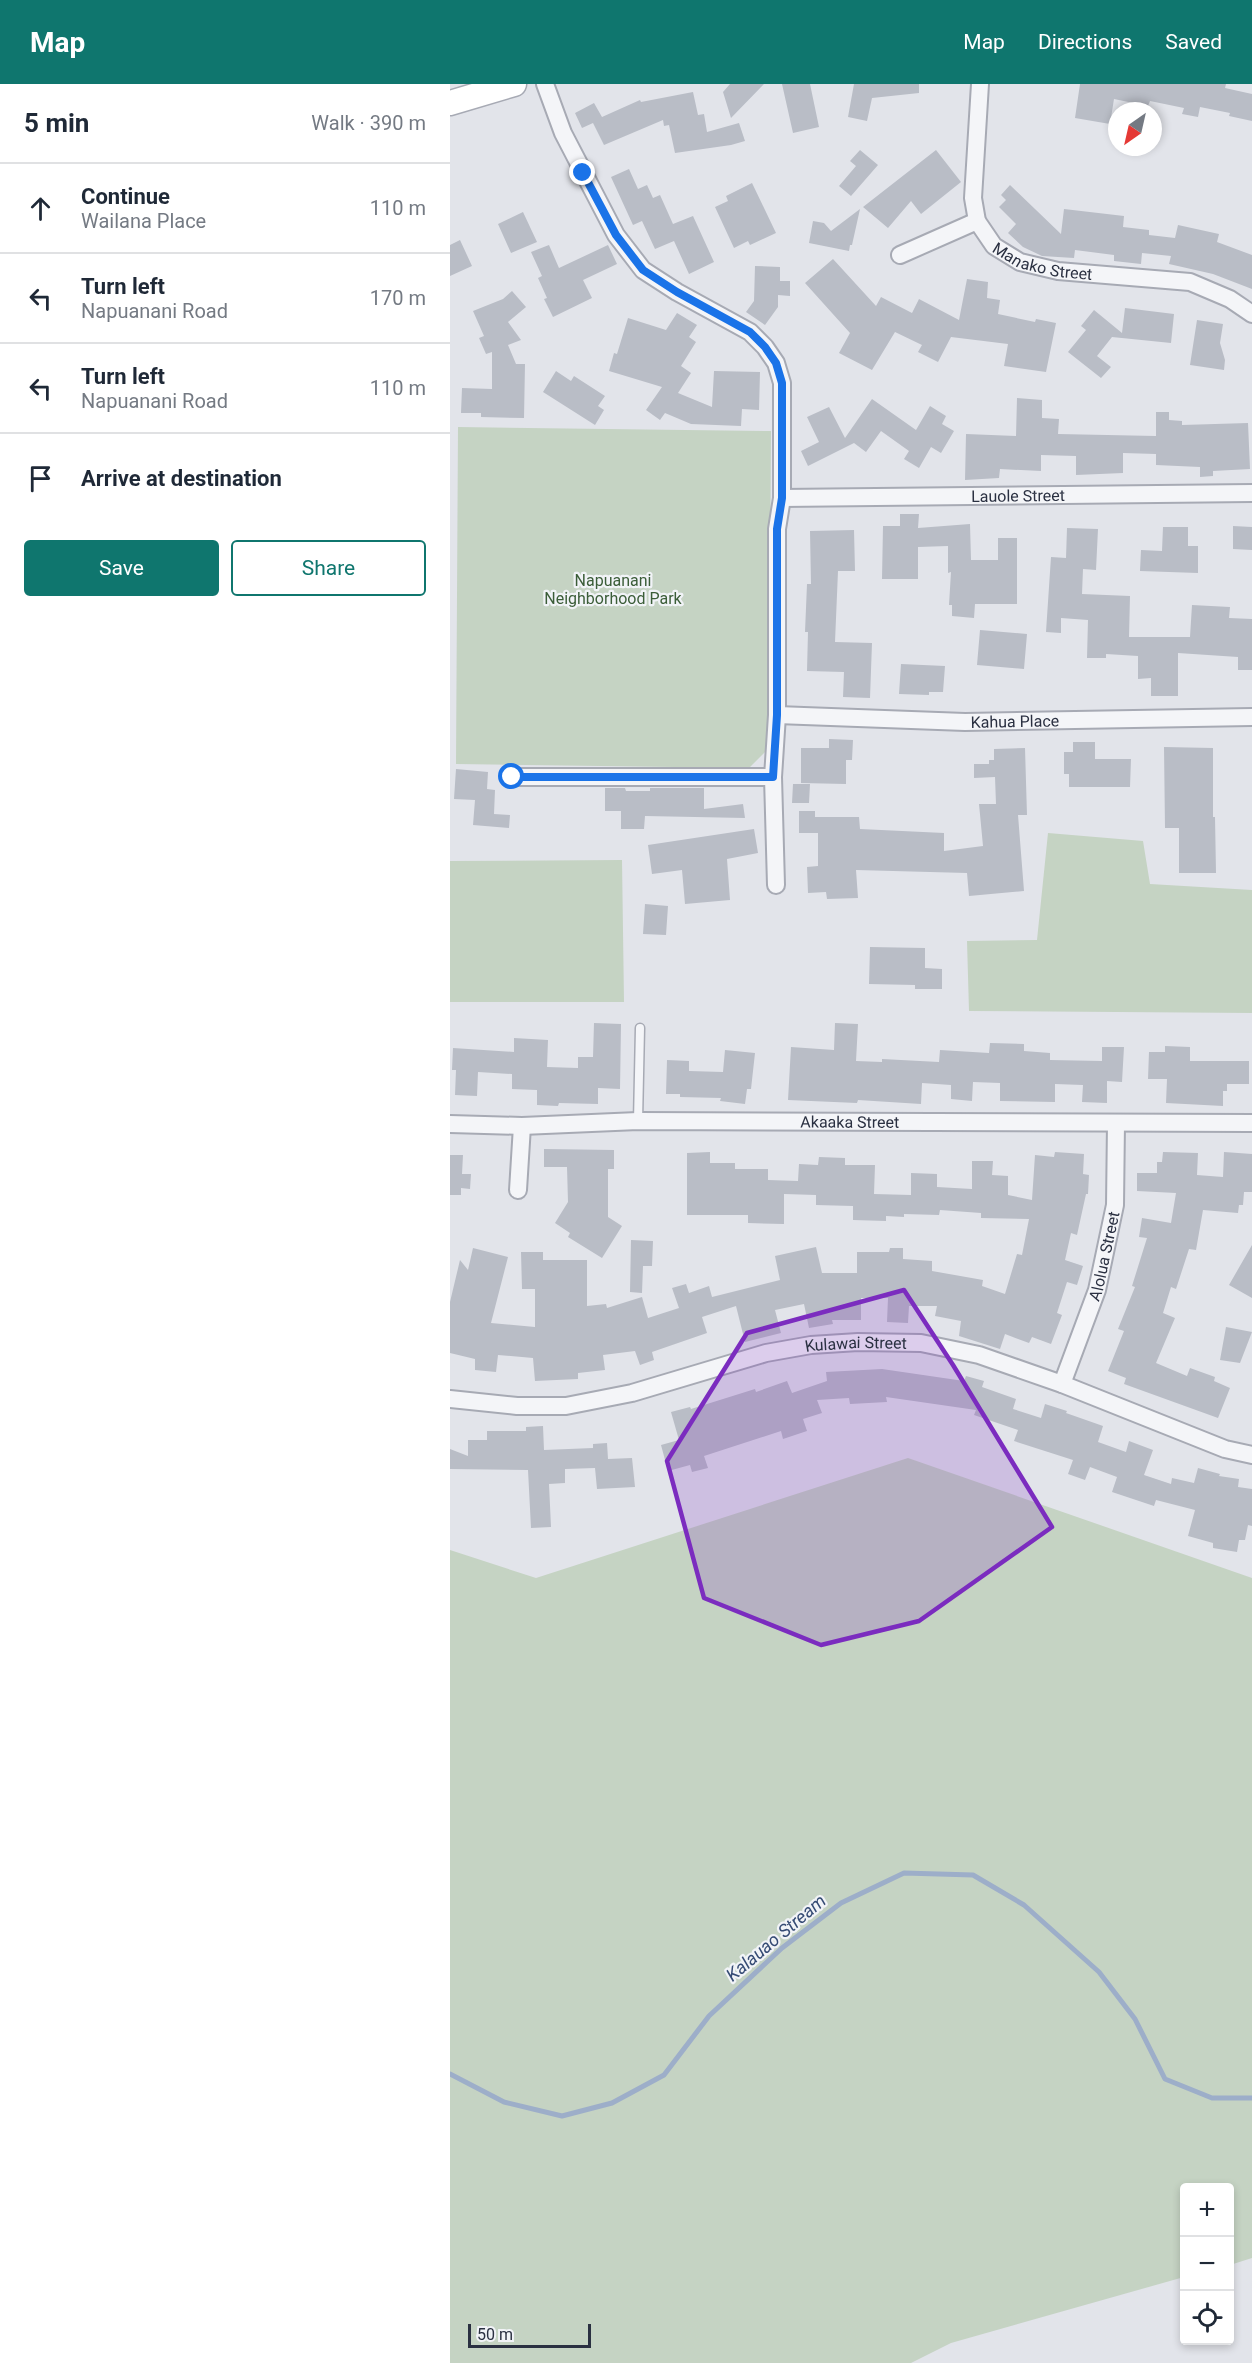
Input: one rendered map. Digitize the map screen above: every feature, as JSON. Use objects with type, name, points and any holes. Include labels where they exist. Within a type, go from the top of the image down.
[{"type":"street","points":[[450,103],[514,84]]},
{"type":"street","points":[[545,84],[562,133],[595,199],[616,235],[643,270],[677,292],[750,332],[765,347],[776,363],[782,383],[782,498],[777,529],[777,715],[773,777],[776,885]]},
{"type":"street","name":"Manako Street","points":[[980,84],[973,198],[977,221],[994,246],[1020,262],[1058,271],[1190,282],[1230,299],[1252,314]]},
{"type":"street","points":[[900,255],[977,221]]},
{"type":"street","name":"Lauole Street","points":[[782,498],[1252,493]]},
{"type":"street","name":"Kahua Place","points":[[777,715],[965,722],[1252,717]]},
{"type":"street","points":[[512,777],[773,777]]},
{"type":"street","name":"Akaaka Street","points":[[450,1124],[522,1126],[638,1121],[1252,1123]]},
{"type":"street","name":"Alolua Street","points":[[1062,1384],[1096,1290],[1114,1206],[1116,1123]]},
{"type":"street","points":[[518,1190],[522,1126]]},
{"type":"street","name":"Kulawai Street","points":[[450,1399],[517,1406],[566,1406],[632,1393],[766,1353],[811,1345],[858,1342],[921,1343],[967,1352],[1062,1384],[1225,1449],[1252,1455]]},
{"type":"lane","points":[[638,1121],[640,1028]]},
{"type":"highlighted area","points":[[904,1290],[953,1365],[1052,1527],[919,1621],[821,1645],[704,1598],[667,1461],[747,1333]]},
{"type":"green space","name":"Napuanani Neighborhood Park","points":[[458,427],[771,431],[769,748],[749,768],[456,764]]},
{"type":"green space","points":[[1048,833],[1143,841],[1150,884],[1252,890],[1252,1013],[969,1011],[967,941],[1037,940]]},
{"type":"green space","points":[[622,860],[624,1002],[450,1002],[450,861]]},
{"type":"green space","points":[[908,1458],[1252,1578],[1252,2258],[1234,2264],[1234,2183],[1180,2183],[1180,2278],[951,2343],[911,2363],[450,2363],[450,1550],[536,1578]]},
{"type":"building","points":[[730,84],[764,84],[731,118],[723,92]]},
{"type":"building","points":[[782,84],[810,84],[819,127],[793,133]]},
{"type":"building","points":[[854,84],[919,84],[919,93],[872,98],[867,121],[848,117]]},
{"type":"building","points":[[1080,84],[1226,84],[1225,88],[1252,94],[1252,121],[1229,116],[1230,113],[1200,107],[1198,117],[1182,114],[1184,108],[1162,102],[1129,102],[1114,99],[1114,102],[1108,102],[1108,124],[1075,118]]},
{"type":"building","points":[[693,92],[698,115],[704,114],[707,132],[739,123],[745,141],[675,153],[669,125],[664,126],[663,120],[604,145],[593,123],[582,128],[575,113],[594,103],[602,117],[640,100],[641,102]]},
{"type":"building","points":[[860,150],[878,165],[851,196],[839,186],[856,166],[850,161]]},
{"type":"building","points":[[936,150],[961,182],[921,214],[911,201],[888,228],[863,207]]},
{"type":"building","points":[[629,169],[638,189],[647,185],[653,198],[660,195],[673,224],[693,216],[714,262],[689,274],[674,241],[655,249],[642,221],[633,225],[611,177]]},
{"type":"building","points":[[752,183],[776,233],[750,245],[748,241],[734,248],[715,207],[728,201],[726,196]]},
{"type":"building","points":[[1010,185],[1061,234],[1064,209],[1124,216],[1123,227],[1149,230],[1149,235],[1175,238],[1178,225],[1219,234],[1217,242],[1252,255],[1252,289],[1213,274],[1169,264],[1171,256],[1142,253],[1141,264],[1114,261],[1114,255],[1075,250],[1074,258],[1042,256],[1023,247],[1008,233],[1016,224],[999,207],[1006,200],[1001,195]]},
{"type":"building","points":[[860,209],[849,251],[809,243],[813,221],[824,223],[831,231]]},
{"type":"building","points":[[523,212],[537,242],[511,253],[498,224]]},
{"type":"building","points":[[460,240],[472,266],[450,276],[450,245]]},
{"type":"building","points":[[549,245],[559,268],[608,245],[617,264],[583,280],[592,298],[553,317],[544,299],[547,298],[538,278],[542,276],[531,252]]},
{"type":"building","points":[[833,259],[876,306],[881,297],[912,313],[919,299],[959,320],[967,279],[988,282],[987,298],[1000,300],[998,314],[1035,322],[1036,319],[1056,323],[1046,372],[1004,366],[1008,344],[951,337],[938,362],[918,352],[922,345],[895,332],[872,370],[839,353],[850,333],[805,283]]},
{"type":"building","points":[[755,266],[780,267],[780,281],[790,281],[790,296],[778,295],[778,307],[765,325],[746,312],[754,301]]},
{"type":"building","points":[[512,291],[526,307],[508,322],[521,340],[508,345],[516,364],[525,364],[524,418],[481,417],[481,413],[461,413],[462,388],[492,389],[492,352],[486,354],[479,338],[484,336],[473,311],[503,299]]},
{"type":"building","points":[[1125,308],[1174,314],[1171,343],[1112,337],[1097,356],[1111,367],[1101,378],[1068,352],[1086,330],[1081,326],[1094,310],[1122,333]]},
{"type":"building","points":[[677,313],[697,325],[689,337],[696,342],[681,366],[691,373],[678,393],[712,407],[714,371],[760,372],[759,410],[742,409],[741,426],[691,424],[665,413],[660,420],[646,410],[662,387],[609,371],[628,318],[666,330]]},
{"type":"building","points":[[1197,320],[1223,324],[1220,343],[1225,360],[1224,370],[1190,365]]},
{"type":"building","points":[[556,371],[571,381],[574,376],[605,396],[598,406],[604,410],[595,425],[543,392]]},
{"type":"building","points":[[1017,398],[1042,400],[1042,418],[1059,419],[1058,434],[1156,436],[1156,412],[1169,412],[1169,420],[1182,421],[1182,425],[1248,423],[1250,469],[1213,471],[1213,476],[1200,477],[1200,467],[1156,465],[1156,454],[1123,453],[1123,473],[1076,475],[1076,456],[1041,455],[1041,471],[1000,469],[999,478],[965,480],[966,434],[1016,436]]},
{"type":"building","points":[[872,399],[916,430],[930,406],[946,416],[942,424],[954,431],[941,453],[931,447],[919,468],[904,459],[909,451],[881,431],[866,452],[854,443],[808,466],[801,451],[819,442],[807,417],[829,407],[845,438]]},
{"type":"building","points":[[900,514],[919,514],[918,528],[970,524],[971,560],[998,560],[998,538],[1017,538],[1017,604],[975,604],[974,618],[952,616],[952,605],[949,605],[951,572],[948,573],[948,546],[918,547],[918,579],[882,579],[883,526],[900,526]]},
{"type":"building","points":[[1233,526],[1252,527],[1252,550],[1233,549]]},
{"type":"building","points":[[1163,527],[1188,527],[1188,546],[1198,546],[1198,573],[1140,571],[1141,550],[1162,551]]},
{"type":"building","points":[[1067,528],[1098,529],[1096,570],[1083,569],[1082,594],[1130,596],[1129,637],[1190,637],[1192,605],[1230,607],[1229,618],[1252,619],[1252,670],[1238,670],[1238,657],[1178,653],[1178,696],[1151,696],[1151,678],[1138,679],[1138,656],[1106,654],[1106,658],[1087,658],[1088,620],[1061,618],[1061,633],[1046,632],[1051,557],[1066,558]]},
{"type":"building","points":[[854,530],[855,571],[838,571],[835,642],[872,643],[870,698],[843,697],[844,672],[807,671],[808,632],[805,632],[807,584],[811,584],[810,531]]},
{"type":"building","points":[[980,630],[1027,634],[1024,669],[977,665]]},
{"type":"building","points":[[901,664],[945,666],[943,692],[929,692],[929,695],[899,694]]},
{"type":"building","points":[[829,739],[853,740],[852,760],[846,760],[846,784],[801,783],[801,748],[829,748]]},
{"type":"building","points":[[1073,742],[1095,742],[1095,759],[1131,759],[1130,787],[1069,787],[1069,774],[1064,774],[1064,752],[1073,752]]},
{"type":"building","points":[[1164,747],[1213,748],[1216,873],[1179,873],[1179,828],[1165,828]]},
{"type":"building","points":[[1025,748],[1027,815],[1018,815],[1024,891],[969,896],[967,873],[856,870],[858,898],[827,899],[826,892],[808,893],[807,867],[818,866],[818,833],[799,833],[799,811],[815,811],[815,817],[859,817],[860,829],[944,833],[944,851],[983,846],[979,804],[996,804],[995,777],[974,778],[974,764],[989,764],[989,760],[994,760],[994,749]]},
{"type":"building","points":[[456,769],[488,772],[487,789],[495,790],[494,814],[510,815],[509,828],[473,825],[475,800],[454,799]]},
{"type":"building","points":[[793,784],[810,784],[809,803],[792,803]]},
{"type":"building","points":[[605,788],[650,791],[650,788],[704,788],[704,809],[743,804],[745,818],[645,816],[644,829],[621,829],[621,811],[605,811]]},
{"type":"building","points":[[754,829],[758,853],[727,859],[730,900],[685,904],[682,870],[652,874],[648,845]]},
{"type":"building","points":[[645,904],[668,906],[666,935],[643,934]]},
{"type":"building","points":[[870,947],[925,948],[925,968],[942,969],[942,989],[915,989],[915,985],[869,984]]},
{"type":"building","points":[[594,1023],[621,1024],[620,1089],[598,1088],[598,1104],[537,1105],[537,1090],[512,1089],[512,1074],[478,1072],[477,1096],[455,1095],[456,1070],[452,1070],[453,1048],[514,1052],[514,1038],[548,1040],[547,1067],[578,1068],[578,1057],[593,1057]]},
{"type":"building","points":[[835,1023],[858,1024],[856,1061],[882,1062],[882,1059],[939,1062],[940,1050],[989,1053],[990,1043],[1024,1044],[1024,1051],[1050,1053],[1050,1060],[1102,1061],[1102,1047],[1124,1047],[1122,1082],[1107,1081],[1107,1103],[1082,1102],[1083,1085],[1055,1084],[1055,1102],[1000,1101],[1000,1083],[973,1082],[972,1101],[951,1099],[951,1085],[922,1083],[921,1104],[858,1100],[857,1103],[788,1100],[791,1047],[834,1050]]},
{"type":"building","points":[[1165,1046],[1190,1047],[1190,1061],[1249,1061],[1249,1084],[1227,1084],[1227,1091],[1223,1091],[1223,1106],[1166,1103],[1167,1079],[1148,1079],[1149,1052],[1165,1052]]},
{"type":"building","points":[[725,1050],[755,1053],[751,1089],[747,1089],[745,1104],[720,1101],[721,1098],[680,1097],[680,1094],[666,1094],[667,1060],[689,1061],[689,1071],[723,1072]]},
{"type":"building","points":[[544,1149],[614,1150],[614,1169],[608,1169],[608,1217],[622,1226],[602,1258],[568,1237],[570,1233],[555,1223],[568,1202],[567,1167],[544,1167]]},
{"type":"building","points":[[710,1152],[710,1163],[735,1163],[735,1169],[768,1169],[768,1180],[798,1181],[799,1164],[818,1165],[819,1157],[845,1158],[845,1165],[875,1165],[874,1194],[911,1195],[911,1173],[937,1174],[937,1187],[972,1189],[972,1161],[993,1161],[992,1175],[1008,1176],[1008,1195],[1032,1200],[1035,1155],[1054,1157],[1055,1152],[1084,1154],[1083,1174],[1089,1175],[1088,1194],[1086,1194],[1077,1235],[1071,1233],[1065,1260],[1083,1266],[1077,1285],[1067,1282],[1057,1313],[1062,1315],[1051,1344],[1032,1337],[1029,1343],[1005,1334],[1000,1349],[959,1336],[961,1321],[935,1316],[937,1306],[909,1306],[908,1323],[887,1322],[888,1298],[861,1298],[861,1320],[832,1320],[833,1324],[809,1328],[804,1304],[775,1310],[781,1333],[745,1342],[736,1306],[702,1317],[707,1333],[652,1352],[654,1360],[640,1365],[635,1351],[603,1355],[605,1370],[578,1373],[578,1379],[535,1381],[533,1358],[498,1355],[496,1372],[475,1370],[475,1359],[450,1353],[450,1302],[460,1260],[468,1270],[473,1248],[508,1257],[491,1323],[535,1327],[535,1289],[522,1289],[521,1252],[543,1252],[543,1260],[587,1260],[587,1306],[606,1304],[607,1308],[642,1297],[648,1318],[679,1308],[672,1288],[686,1284],[689,1293],[709,1286],[712,1297],[780,1280],[775,1256],[816,1247],[822,1273],[857,1273],[857,1252],[889,1252],[890,1248],[903,1248],[903,1259],[932,1261],[932,1271],[983,1280],[982,1286],[1005,1294],[1017,1254],[1022,1255],[1029,1219],[981,1218],[981,1213],[940,1210],[939,1215],[904,1214],[904,1217],[886,1216],[886,1221],[853,1220],[853,1206],[816,1205],[816,1195],[784,1194],[784,1224],[748,1223],[748,1215],[687,1215],[687,1153]]},
{"type":"building","points":[[1163,1152],[1198,1153],[1197,1175],[1223,1177],[1224,1152],[1252,1154],[1252,1192],[1244,1192],[1243,1205],[1239,1205],[1238,1213],[1203,1210],[1196,1250],[1189,1249],[1176,1289],[1171,1287],[1163,1313],[1175,1318],[1156,1363],[1187,1376],[1190,1368],[1215,1377],[1214,1381],[1230,1388],[1218,1418],[1124,1384],[1126,1378],[1108,1371],[1124,1331],[1118,1329],[1135,1287],[1132,1286],[1147,1238],[1139,1237],[1142,1218],[1171,1223],[1176,1193],[1137,1191],[1137,1173],[1157,1173],[1157,1162],[1162,1162]]},
{"type":"building","points":[[450,1155],[463,1155],[462,1174],[471,1174],[470,1189],[461,1188],[461,1195],[450,1195]]},
{"type":"building","points":[[631,1240],[653,1241],[652,1266],[643,1266],[642,1293],[630,1292]]},
{"type":"building","points":[[1252,1245],[1252,1298],[1229,1285]]},
{"type":"building","points":[[1226,1327],[1252,1332],[1240,1363],[1220,1360]]},
{"type":"building","points":[[882,1369],[964,1381],[966,1376],[984,1381],[982,1387],[1016,1399],[1013,1409],[1041,1418],[1045,1404],[1067,1411],[1066,1413],[1103,1426],[1098,1442],[1126,1452],[1129,1441],[1153,1450],[1144,1475],[1171,1484],[1172,1478],[1194,1483],[1198,1468],[1220,1474],[1219,1476],[1239,1479],[1238,1487],[1252,1489],[1252,1526],[1248,1525],[1245,1540],[1239,1540],[1237,1552],[1213,1548],[1213,1543],[1188,1536],[1195,1510],[1156,1500],[1154,1506],[1112,1492],[1117,1477],[1090,1467],[1085,1480],[1068,1474],[1073,1460],[1014,1441],[1018,1430],[974,1415],[976,1410],[886,1397],[887,1402],[850,1404],[849,1398],[817,1400],[822,1413],[803,1419],[807,1431],[783,1439],[781,1431],[704,1456],[708,1468],[692,1472],[690,1465],[668,1471],[661,1445],[679,1440],[671,1412],[690,1407],[691,1409],[755,1389],[756,1392],[787,1381],[792,1393],[827,1381],[826,1372]]},
{"type":"building","points":[[543,1426],[544,1450],[593,1448],[593,1444],[607,1443],[608,1459],[632,1458],[635,1487],[597,1489],[595,1468],[565,1469],[565,1483],[549,1484],[551,1527],[531,1528],[528,1470],[450,1469],[450,1449],[468,1456],[468,1440],[487,1440],[487,1431],[526,1431],[526,1427]]},
{"type":"waterway","name":"Kalauao Stream","points":[[450,2074],[504,2102],[562,2116],[612,2103],[664,2075],[709,2016],[782,1948],[841,1903],[904,1873],[973,1875],[1024,1905],[1099,1972],[1135,2019],[1165,2079],[1212,2098],[1252,2098]]},
{"type":"route","points":[[512,777],[773,777],[777,715],[777,529],[782,498],[782,383],[776,363],[765,347],[750,332],[677,292],[643,270],[616,235],[583,173]]}]
